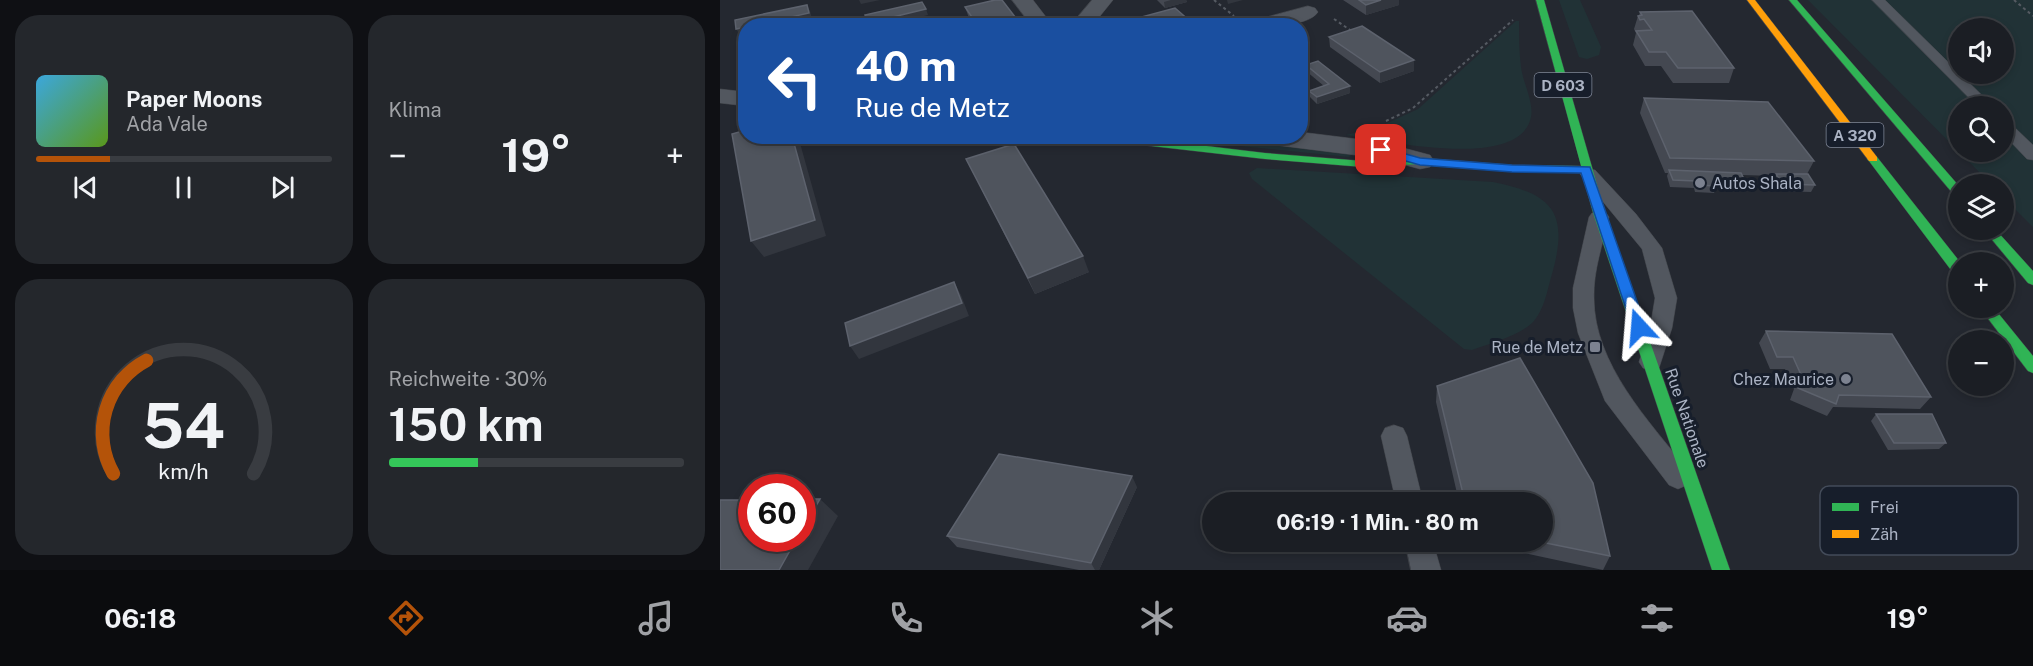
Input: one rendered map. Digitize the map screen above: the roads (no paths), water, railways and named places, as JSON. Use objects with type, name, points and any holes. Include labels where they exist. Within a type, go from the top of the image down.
[{"type":"main road","name":"Rue Nationale","points":[[1540,0],[1600,216],[1721,570]]},
{"type":"main road","name":"A 320","points":[[1751,0],[1948,257]]},
{"type":"main road","name":"A 320","points":[[1793,0],[1948,180]]},
{"type":"main road","points":[[1167,144],[1340,162],[1378,164],[1420,161],[1512,168],[1586,170]]},
{"type":"main road","points":[[1999,240],[2033,280]]},
{"type":"main road","points":[[1995,318],[2033,367]]},
{"type":"street","points":[[1022,0],[1037,18]]},
{"type":"street","points":[[1087,18],[1103,0]]},
{"type":"street","points":[[1288,18],[1308,12]]},
{"type":"street","points":[[720,78],[738,80]]},
{"type":"street","points":[[720,96],[738,98]]},
{"type":"street","points":[[1308,141],[1381,150],[1420,161]]},
{"type":"lane","points":[[1878,0],[1974,96]]},
{"type":"lane","points":[[2014,136],[2033,155]]},
{"type":"lane","points":[[1586,170],[1629,218],[1652,248],[1666,298],[1661,328],[1651,362]]},
{"type":"lane","points":[[1600,216],[1583,297],[1583,311],[1606,379],[1629,414],[1700,504]]},
{"type":"lane","points":[[1394,436],[1408,492]]},
{"type":"lane","points":[[1422,552],[1426,570]]},
{"type":"place","name":"Autos Shala","points":[[1700,183]]},
{"type":"place","name":"Rue de Metz","points":[[1595,347]]},
{"type":"place","name":"Chez Maurice","points":[[1846,379]]}]
